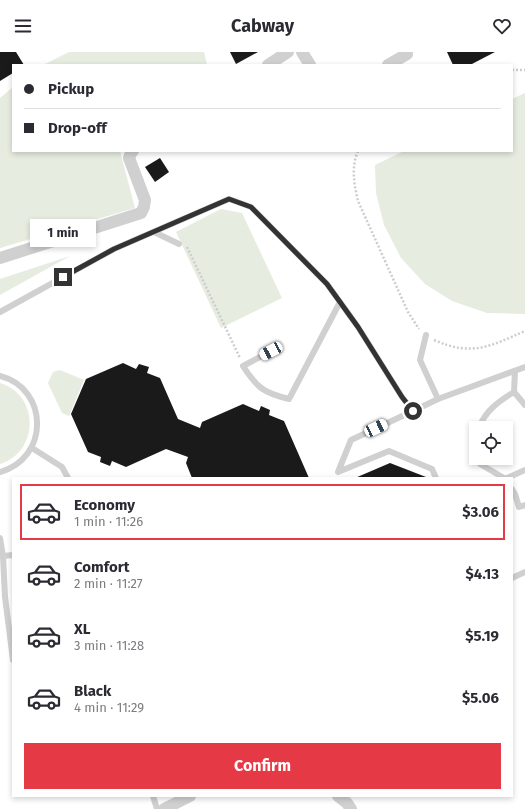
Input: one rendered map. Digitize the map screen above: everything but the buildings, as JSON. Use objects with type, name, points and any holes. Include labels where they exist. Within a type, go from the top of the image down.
[{"type":"street","points":[[270,64],[288,52]]},
{"type":"street","points":[[302,52],[309,64]]},
{"type":"street","points":[[390,64],[407,54],[407,52]]},
{"type":"street","points":[[0,258],[141,213],[145,200],[131,165],[129,155],[132,152]]},
{"type":"street","points":[[164,809],[188,797]]},
{"type":"street","points":[[339,797],[348,803],[351,809]]},
{"type":"lane","points":[[0,312],[114,249],[229,199],[251,207],[327,284],[413,411]]},
{"type":"lane","points":[[154,232],[181,242]]},
{"type":"lane","points":[[271,351],[244,366],[252,379],[268,394],[289,399],[340,302]]},
{"type":"lane","points":[[426,335],[420,360],[438,399]]},
{"type":"lane","points":[[436,477],[432,469],[389,451],[338,472],[351,440],[438,399],[525,367]]},
{"type":"lane","points":[[515,371],[514,392],[525,405]]},
{"type":"lane","points":[[0,376],[7,378],[21,387],[32,400],[37,415],[37,432],[32,448],[24,458],[14,466],[0,472]]},
{"type":"lane","points":[[481,421],[482,418],[492,408],[514,392]]},
{"type":"lane","points":[[32,448],[62,467],[67,477]]},
{"type":"lane","points":[[482,465],[503,477]]},
{"type":"lane","points":[[508,477],[525,470]]},
{"type":"lane","points":[[513,491],[519,507],[525,505]]},
{"type":"lane","points":[[0,538],[12,652]]},
{"type":"lane","points":[[3,556],[12,555]]},
{"type":"lane","points":[[513,578],[525,572]]},
{"type":"lane","points":[[153,797],[157,809]]},
{"type":"path","points":[[513,70],[525,70]]},
{"type":"path","points":[[358,152],[354,170],[354,186],[358,201],[408,312],[418,328],[436,341],[458,348],[479,349],[490,346],[525,331]]},
{"type":"path","points":[[181,242],[244,366]]},
{"type":"shaded area","points":[[69,52],[204,52],[207,64],[45,64]]},
{"type":"shaded area","points":[[12,88],[12,152],[120,152],[135,208],[0,248],[0,98]]},
{"type":"shaded area","points":[[525,93],[525,314],[487,313],[452,301],[425,284],[401,258],[384,225],[376,193],[375,165],[402,152],[513,152],[513,99]]},
{"type":"shaded area","points":[[221,209],[242,213],[282,298],[221,328],[176,232]]},
{"type":"shaded area","points":[[70,256],[0,295],[0,279]]},
{"type":"shaded area","points":[[60,370],[84,380],[69,416],[62,413],[48,383],[53,372]]},
{"type":"shaded area","points":[[0,383],[13,389],[22,399],[28,411],[30,424],[28,436],[22,448],[13,458],[0,464]]},
{"type":"route","points":[[63,277],[114,249],[229,199],[251,207],[327,284],[358,327],[402,397],[413,411]]}]
